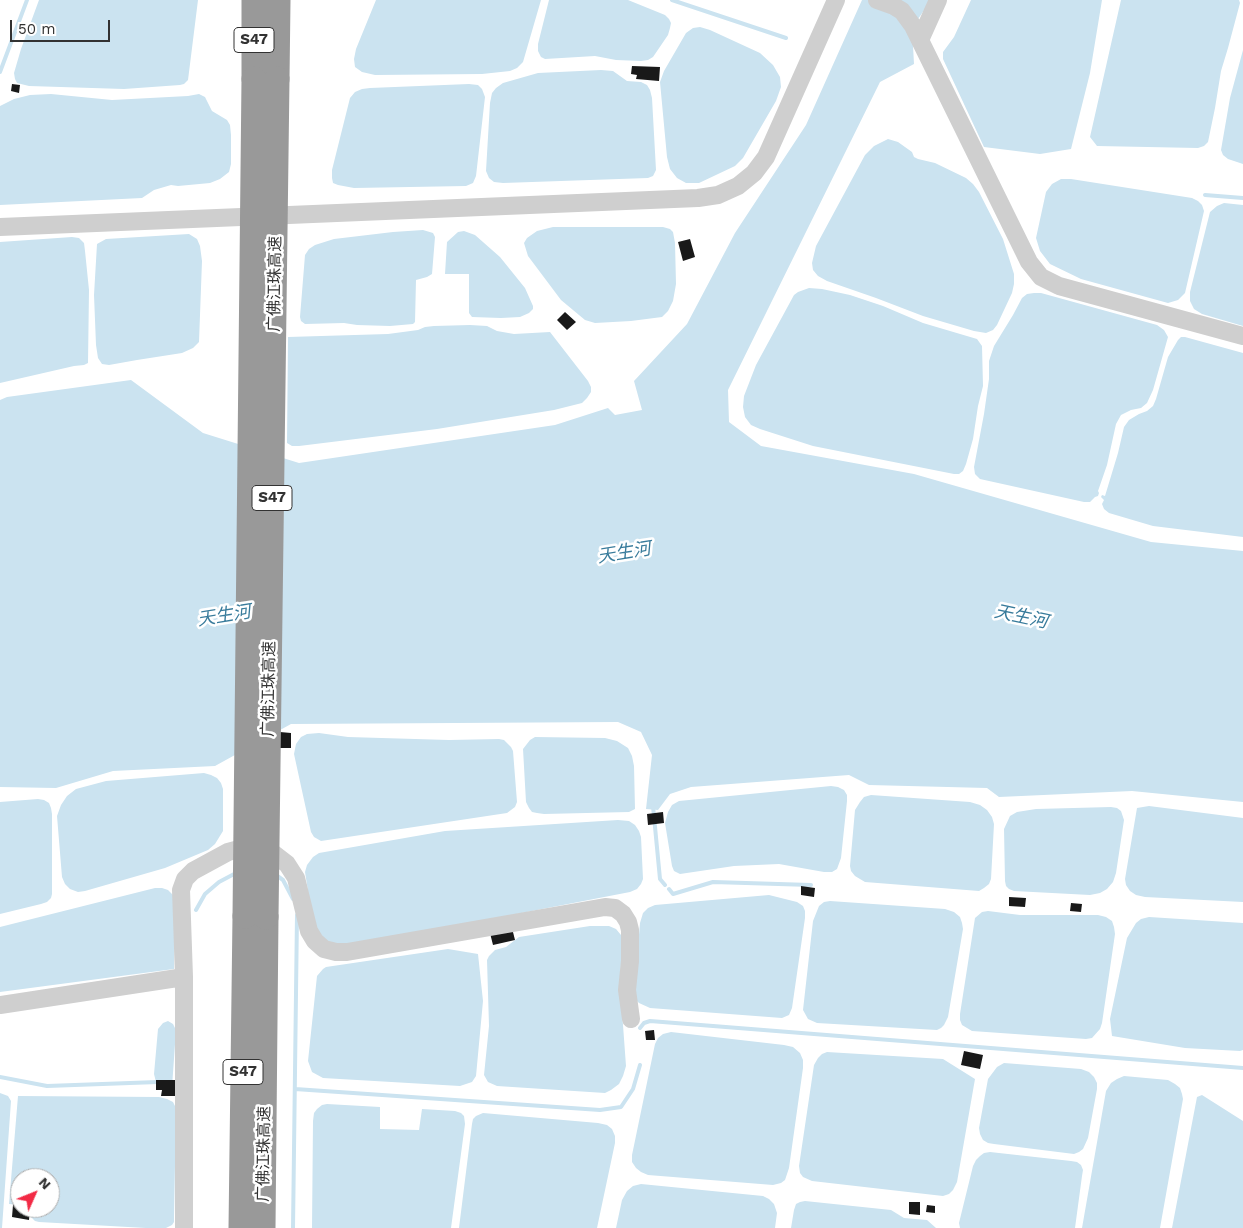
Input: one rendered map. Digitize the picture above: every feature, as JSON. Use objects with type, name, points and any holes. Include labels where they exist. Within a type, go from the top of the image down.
[{"type":"highway","name":"广佛江珠高速","points":[[254,0],[266,79]]},
{"type":"highway","name":"广佛江珠高速","points":[[241,1228],[255,916],[266,79],[278,0]]},
{"type":"highway","name":"广佛江珠高速","points":[[255,916],[263,1228]]},
{"type":"street","points":[[0,227],[698,198],[718,195],[738,186],[754,173],[766,157],[836,0]]},
{"type":"street","points":[[877,0],[894,6],[908,18],[1029,262],[1042,277],[1059,286],[1243,336]]},
{"type":"street","points":[[920,40],[938,0]]},
{"type":"street","points":[[184,1228],[184,977],[181,890],[185,879],[193,871],[228,852],[257,847],[274,854],[287,864],[296,878],[309,931],[315,941],[324,949],[336,952],[347,952],[605,907],[614,908],[623,914],[630,930],[630,961],[627,990],[631,1019]]},
{"type":"street","points":[[0,1005],[184,977]]},
{"type":"water","points":[[39,0],[198,0],[188,80],[180,85],[124,89],[29,86],[17,83],[14,73]]},
{"type":"water","points":[[376,0],[541,0],[523,62],[517,68],[510,71],[482,74],[375,75],[362,72],[355,67],[354,59],[356,49]]},
{"type":"water","points":[[549,0],[628,0],[665,15],[671,23],[670,28],[668,35],[653,57],[648,60],[616,60],[595,56],[545,59],[541,57],[538,51],[538,44]]},
{"type":"water","name":"天生河","points":[[862,0],[931,0],[912,28],[914,64],[880,82],[728,390],[729,422],[761,446],[914,474],[1151,542],[1243,551],[1243,802],[1132,791],[999,797],[987,788],[869,785],[849,775],[691,787],[670,794],[658,810],[646,809],[652,755],[641,732],[618,722],[291,724],[215,766],[113,771],[56,788],[0,787],[0,400],[7,397],[131,380],[203,433],[299,463],[555,425],[608,408],[615,415],[642,410],[634,381],[687,324],[735,233],[806,125]]},
{"type":"water","points":[[971,0],[1102,0],[1090,73],[1071,149],[1040,154],[984,147],[943,59],[943,52],[954,37]]},
{"type":"water","points":[[1121,0],[1239,0],[1240,3],[1221,71],[1208,142],[1204,146],[1198,148],[1097,146],[1090,137]]},
{"type":"water","points":[[700,27],[760,53],[773,65],[780,77],[781,87],[776,101],[743,158],[735,166],[699,183],[686,183],[677,178],[670,169],[667,157],[660,82],[664,71],[686,33],[693,28]]},
{"type":"water","points":[[1243,50],[1243,164],[1228,159],[1221,150],[1230,98]]},
{"type":"water","points":[[613,71],[627,81],[641,82],[647,85],[650,90],[656,170],[653,176],[648,178],[503,183],[494,182],[489,178],[486,171],[490,103],[492,93],[496,88],[503,83],[538,73]]},
{"type":"water","points":[[478,85],[485,97],[476,176],[473,183],[466,186],[354,188],[333,183],[332,170],[350,98],[355,92],[370,88]]},
{"type":"water","points":[[51,94],[112,100],[199,94],[205,97],[212,111],[227,120],[230,125],[231,164],[229,172],[220,179],[210,183],[171,185],[154,190],[142,198],[0,205],[0,106],[14,99],[30,95]]},
{"type":"water","points":[[888,139],[898,142],[918,159],[935,163],[966,178],[979,192],[1003,239],[1014,274],[1012,293],[993,330],[986,333],[974,331],[923,316],[827,281],[818,276],[813,270],[812,263],[816,246],[865,155],[874,146]]},
{"type":"water","points":[[1061,179],[1192,198],[1198,201],[1204,211],[1185,293],[1178,300],[1168,303],[1081,279],[1050,264],[1040,251],[1036,238],[1046,192],[1052,184]]},
{"type":"water","points":[[1224,203],[1243,205],[1243,326],[1202,314],[1194,309],[1190,301],[1190,292],[1210,212]]},
{"type":"water","points":[[553,227],[663,227],[670,229],[673,232],[675,243],[676,284],[673,301],[668,311],[662,317],[631,321],[595,323],[585,320],[561,300],[528,256],[524,243],[527,238],[537,231]]},
{"type":"water","points":[[423,230],[433,233],[435,237],[432,274],[416,280],[415,322],[413,324],[390,326],[344,323],[305,324],[301,321],[305,255],[309,249],[334,239]]},
{"type":"water","points":[[464,231],[475,235],[500,257],[525,288],[533,306],[529,313],[520,317],[472,317],[469,313],[469,274],[445,274],[447,242],[458,232]]},
{"type":"water","points":[[189,234],[197,239],[202,261],[199,342],[193,348],[182,353],[109,365],[102,364],[98,358],[96,345],[94,295],[97,244],[106,239]]},
{"type":"water","points":[[79,238],[84,243],[89,290],[88,363],[0,383],[0,242]]},
{"type":"water","points":[[809,288],[850,295],[883,306],[923,323],[977,339],[982,346],[983,386],[973,439],[963,471],[959,474],[954,474],[813,446],[751,425],[745,417],[743,407],[744,396],[756,365],[794,295]]},
{"type":"water","points":[[1041,293],[1157,325],[1164,330],[1168,337],[1153,390],[1147,403],[1141,408],[1121,415],[1116,424],[1098,496],[1090,502],[980,479],[975,474],[974,467],[989,379],[989,361],[994,346],[1022,298],[1027,294]]},
{"type":"water","points":[[434,326],[487,326],[497,331],[514,334],[550,332],[588,381],[591,392],[582,403],[554,410],[437,429],[299,446],[292,446],[287,443],[288,337],[388,334]]},
{"type":"water","points":[[1181,337],[1243,353],[1243,537],[1153,526],[1109,513],[1102,504],[1104,500],[1101,497],[1102,495],[1105,496],[1124,427],[1129,420],[1153,406],[1168,357]]},
{"type":"water","points":[[319,733],[348,737],[504,740],[513,751],[517,802],[515,807],[507,813],[321,841],[314,837],[311,832],[294,754],[296,744],[301,737],[307,734]]},
{"type":"water","points":[[535,737],[605,738],[617,741],[628,748],[634,766],[635,809],[629,812],[544,814],[532,812],[526,802],[523,749]]},
{"type":"water","points":[[204,773],[217,778],[223,789],[223,831],[215,844],[208,850],[165,868],[85,891],[78,892],[70,889],[65,884],[62,877],[57,816],[67,796],[76,789],[106,781]]},
{"type":"water","points":[[831,786],[844,790],[847,795],[841,858],[837,869],[832,872],[779,864],[734,866],[680,874],[674,871],[665,823],[672,805],[679,801]]},
{"type":"water","points":[[871,795],[970,802],[980,805],[987,810],[994,824],[991,879],[989,884],[979,891],[865,882],[855,876],[850,866],[855,810],[864,797]]},
{"type":"water","points":[[38,799],[49,803],[52,814],[51,898],[41,904],[0,914],[0,802]]},
{"type":"water","points":[[1149,806],[1243,818],[1243,902],[1145,897],[1130,891],[1125,879],[1137,808]]},
{"type":"water","points":[[1111,807],[1121,811],[1124,820],[1116,873],[1113,882],[1107,889],[1090,895],[1014,891],[1006,886],[1004,829],[1010,816],[1017,812],[1036,809]]},
{"type":"water","points":[[618,820],[629,821],[635,825],[641,837],[643,879],[637,889],[630,892],[346,947],[324,940],[313,923],[305,872],[307,865],[319,853],[445,831]]},
{"type":"water","points":[[155,888],[168,890],[173,895],[175,902],[174,969],[0,992],[0,927]]},
{"type":"water","points":[[769,895],[797,902],[803,906],[805,911],[792,1008],[789,1015],[782,1018],[650,1008],[635,999],[640,923],[643,913],[648,908],[655,905]]},
{"type":"water","points":[[824,902],[945,909],[954,912],[960,917],[963,929],[948,1017],[941,1028],[937,1030],[817,1023],[808,1019],[803,1010],[813,921],[819,906]]},
{"type":"water","points":[[982,912],[1020,915],[1098,915],[1112,921],[1115,934],[1102,1023],[1100,1029],[1092,1038],[972,1031],[962,1025],[960,1014],[975,918]]},
{"type":"water","points":[[1149,917],[1243,923],[1243,1050],[1185,1048],[1112,1036],[1110,1019],[1127,938],[1136,923],[1141,919]]},
{"type":"water","points":[[590,926],[609,926],[616,929],[621,935],[620,984],[626,1066],[619,1084],[605,1093],[497,1086],[488,1082],[484,1075],[489,1026],[487,960],[489,956],[495,950],[506,947],[519,937]]},
{"type":"water","points":[[448,949],[478,954],[483,1001],[476,1076],[472,1082],[460,1086],[323,1078],[312,1072],[308,1061],[317,976],[323,969],[326,967]]},
{"type":"water","points":[[168,1021],[173,1024],[176,1030],[172,1087],[157,1086],[154,1074],[158,1029],[163,1023]]},
{"type":"water","points":[[671,1032],[784,1045],[793,1047],[800,1053],[803,1060],[803,1068],[789,1168],[785,1180],[781,1183],[773,1185],[648,1175],[636,1168],[632,1162],[632,1155],[655,1044],[663,1034]]},
{"type":"water","points":[[827,1052],[943,1059],[975,1079],[957,1182],[949,1194],[943,1196],[812,1181],[803,1177],[799,1166],[814,1065],[822,1054]]},
{"type":"water","points":[[1004,1063],[1081,1069],[1089,1072],[1094,1077],[1097,1089],[1088,1138],[1083,1149],[1074,1154],[994,1144],[983,1140],[979,1128],[988,1079],[997,1067]]},
{"type":"water","points":[[1124,1076],[1168,1080],[1180,1088],[1182,1094],[1183,1099],[1160,1228],[1082,1228],[1106,1091],[1111,1083]]},
{"type":"water","points":[[0,1093],[8,1096],[11,1101],[2,1228],[0,1228]]},
{"type":"water","points":[[1202,1095],[1243,1121],[1243,1228],[1172,1228],[1197,1097]]},
{"type":"water","points":[[18,1096],[159,1097],[173,1102],[176,1108],[174,1222],[166,1228],[35,1221],[32,1218],[60,1218],[60,1168],[12,1168]]},
{"type":"water","points":[[327,1104],[380,1107],[380,1129],[419,1130],[422,1109],[455,1111],[464,1116],[465,1124],[451,1228],[312,1228],[313,1121],[314,1113],[317,1109]]},
{"type":"water","points":[[483,1113],[598,1123],[607,1125],[612,1129],[615,1143],[597,1228],[459,1228],[473,1119]]},
{"type":"water","points":[[990,1152],[1071,1161],[1081,1165],[1083,1170],[1075,1228],[960,1228],[959,1223],[973,1166],[980,1156]]},
{"type":"water","points":[[641,1184],[763,1196],[774,1204],[777,1213],[775,1228],[616,1228],[622,1200],[627,1191],[633,1186]]},
{"type":"water","points":[[805,1201],[891,1210],[904,1218],[927,1220],[936,1228],[791,1228],[796,1204]]},
{"type":"building","points":[[632,66],[660,67],[659,81],[636,79],[637,75],[631,74]]},
{"type":"building","points":[[12,84],[20,85],[19,93],[11,91]]},
{"type":"building","points":[[690,239],[695,257],[683,261],[678,242]]},
{"type":"building","points":[[565,312],[576,322],[567,330],[557,320]]},
{"type":"building","points":[[280,732],[291,733],[291,748],[280,748]]},
{"type":"building","points":[[663,812],[664,823],[648,825],[647,814]]},
{"type":"building","points":[[801,886],[815,888],[814,897],[801,895]]},
{"type":"building","points":[[1009,897],[1026,898],[1025,907],[1009,906]]},
{"type":"building","points":[[1071,903],[1082,904],[1081,912],[1070,911]]},
{"type":"building","points":[[512,928],[515,940],[493,945],[490,933]]},
{"type":"building","points":[[654,1030],[655,1040],[646,1040],[645,1031]]},
{"type":"building","points":[[964,1051],[983,1055],[980,1069],[961,1065]]},
{"type":"building","points":[[156,1080],[179,1080],[179,1096],[161,1096],[162,1090],[156,1090]]},
{"type":"building","points":[[909,1202],[920,1202],[920,1215],[909,1214]]},
{"type":"building","points":[[927,1205],[935,1206],[935,1213],[926,1212]]},
{"type":"waterway","points":[[0,72],[27,0]]},
{"type":"waterway","points":[[672,0],[786,38]]},
{"type":"waterway","points":[[1205,195],[1243,198]]},
{"type":"waterway","points":[[653,806],[660,879],[665,885]]},
{"type":"waterway","points":[[196,910],[205,894],[219,882],[236,873]]},
{"type":"waterway","points":[[276,875],[283,880],[293,899]]},
{"type":"waterway","points":[[669,889],[673,894],[713,882],[811,885]]},
{"type":"waterway","points":[[293,1228],[297,915]]},
{"type":"waterway","points":[[640,1028],[644,1023],[650,1021],[1243,1068]]},
{"type":"waterway","points":[[295,1089],[600,1110],[621,1107],[633,1089],[640,1065]]},
{"type":"waterway","points":[[0,1077],[47,1086],[158,1082]]}]
